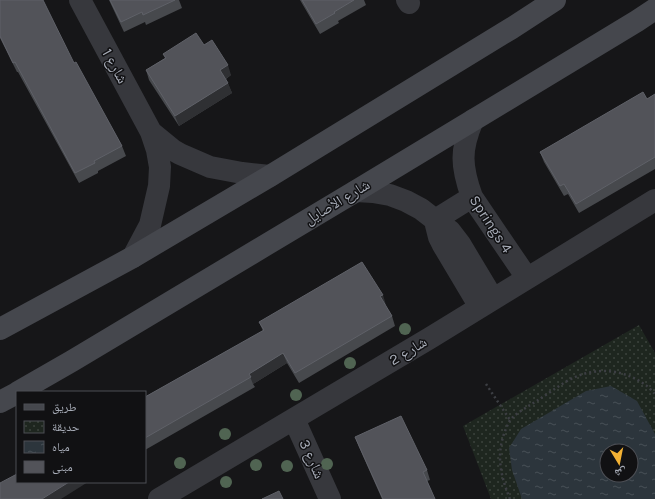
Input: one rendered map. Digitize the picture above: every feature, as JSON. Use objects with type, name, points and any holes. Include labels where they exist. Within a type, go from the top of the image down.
[{"type":"main road","points":[[0,329],[133,257],[270,176],[556,0]]},
{"type":"main road","name":"شارع الأصايل","points":[[19,391],[86,353],[356,191],[655,9]]},
{"type":"main road","name":"شارع الأصايل","points":[[0,402],[16,393]]},
{"type":"street","name":"شارع 1","points":[[80,0],[151,132],[157,150],[160,167],[160,186],[150,225],[133,257]]},
{"type":"street","name":"Springs 4","points":[[473,120],[467,134],[464,150],[463,166],[466,182],[472,197],[527,278]]},
{"type":"street","name":"شارع 1","points":[[151,132],[173,150],[210,167],[270,176]]},
{"type":"street","points":[[356,191],[390,195],[421,209],[450,231],[460,244],[487,303]]},
{"type":"street","points":[[435,220],[472,197]]},
{"type":"street","name":"شارع 2","points":[[159,499],[487,303],[655,200]]},
{"type":"street","name":"شارع 3","points":[[294,419],[330,499]]},
{"type":"path","points":[[510,499],[503,483],[500,470],[501,444],[504,432],[510,420],[522,410],[569,380],[588,372],[608,370],[628,375],[645,384],[655,394]]},
{"type":"path","points":[[486,384],[510,420]]},
{"type":"green space","points":[[639,325],[655,353],[655,499],[491,499],[463,426]]},
{"type":"water","points":[[611,386],[637,401],[655,434],[655,499],[522,499],[512,470],[509,448],[521,429],[586,391]]},
{"type":"building","points":[[0,0],[43,0],[74,63],[76,62],[122,146],[94,161],[95,163],[75,173],[15,62],[13,63],[0,36]]},
{"type":"building","points":[[110,0],[175,0],[143,15],[142,12],[121,22]]},
{"type":"building","points":[[302,0],[354,0],[316,24]]},
{"type":"building","points":[[196,33],[204,45],[212,40],[228,65],[220,70],[228,83],[175,116],[146,70],[166,58],[163,54]]},
{"type":"building","points":[[643,92],[647,99],[655,94],[655,157],[576,204],[564,184],[560,186],[540,152]]},
{"type":"building","points":[[362,262],[383,295],[380,296],[392,316],[295,373],[283,353],[249,374],[251,377],[146,437],[146,396],[264,330],[259,322]]},
{"type":"building","points":[[401,416],[427,470],[423,472],[435,499],[383,499],[355,437]]},
{"type":"building","points":[[16,475],[16,483],[67,483],[42,499],[0,499],[0,483]]},
{"type":"building","points":[[279,491],[283,499],[262,499]]}]
